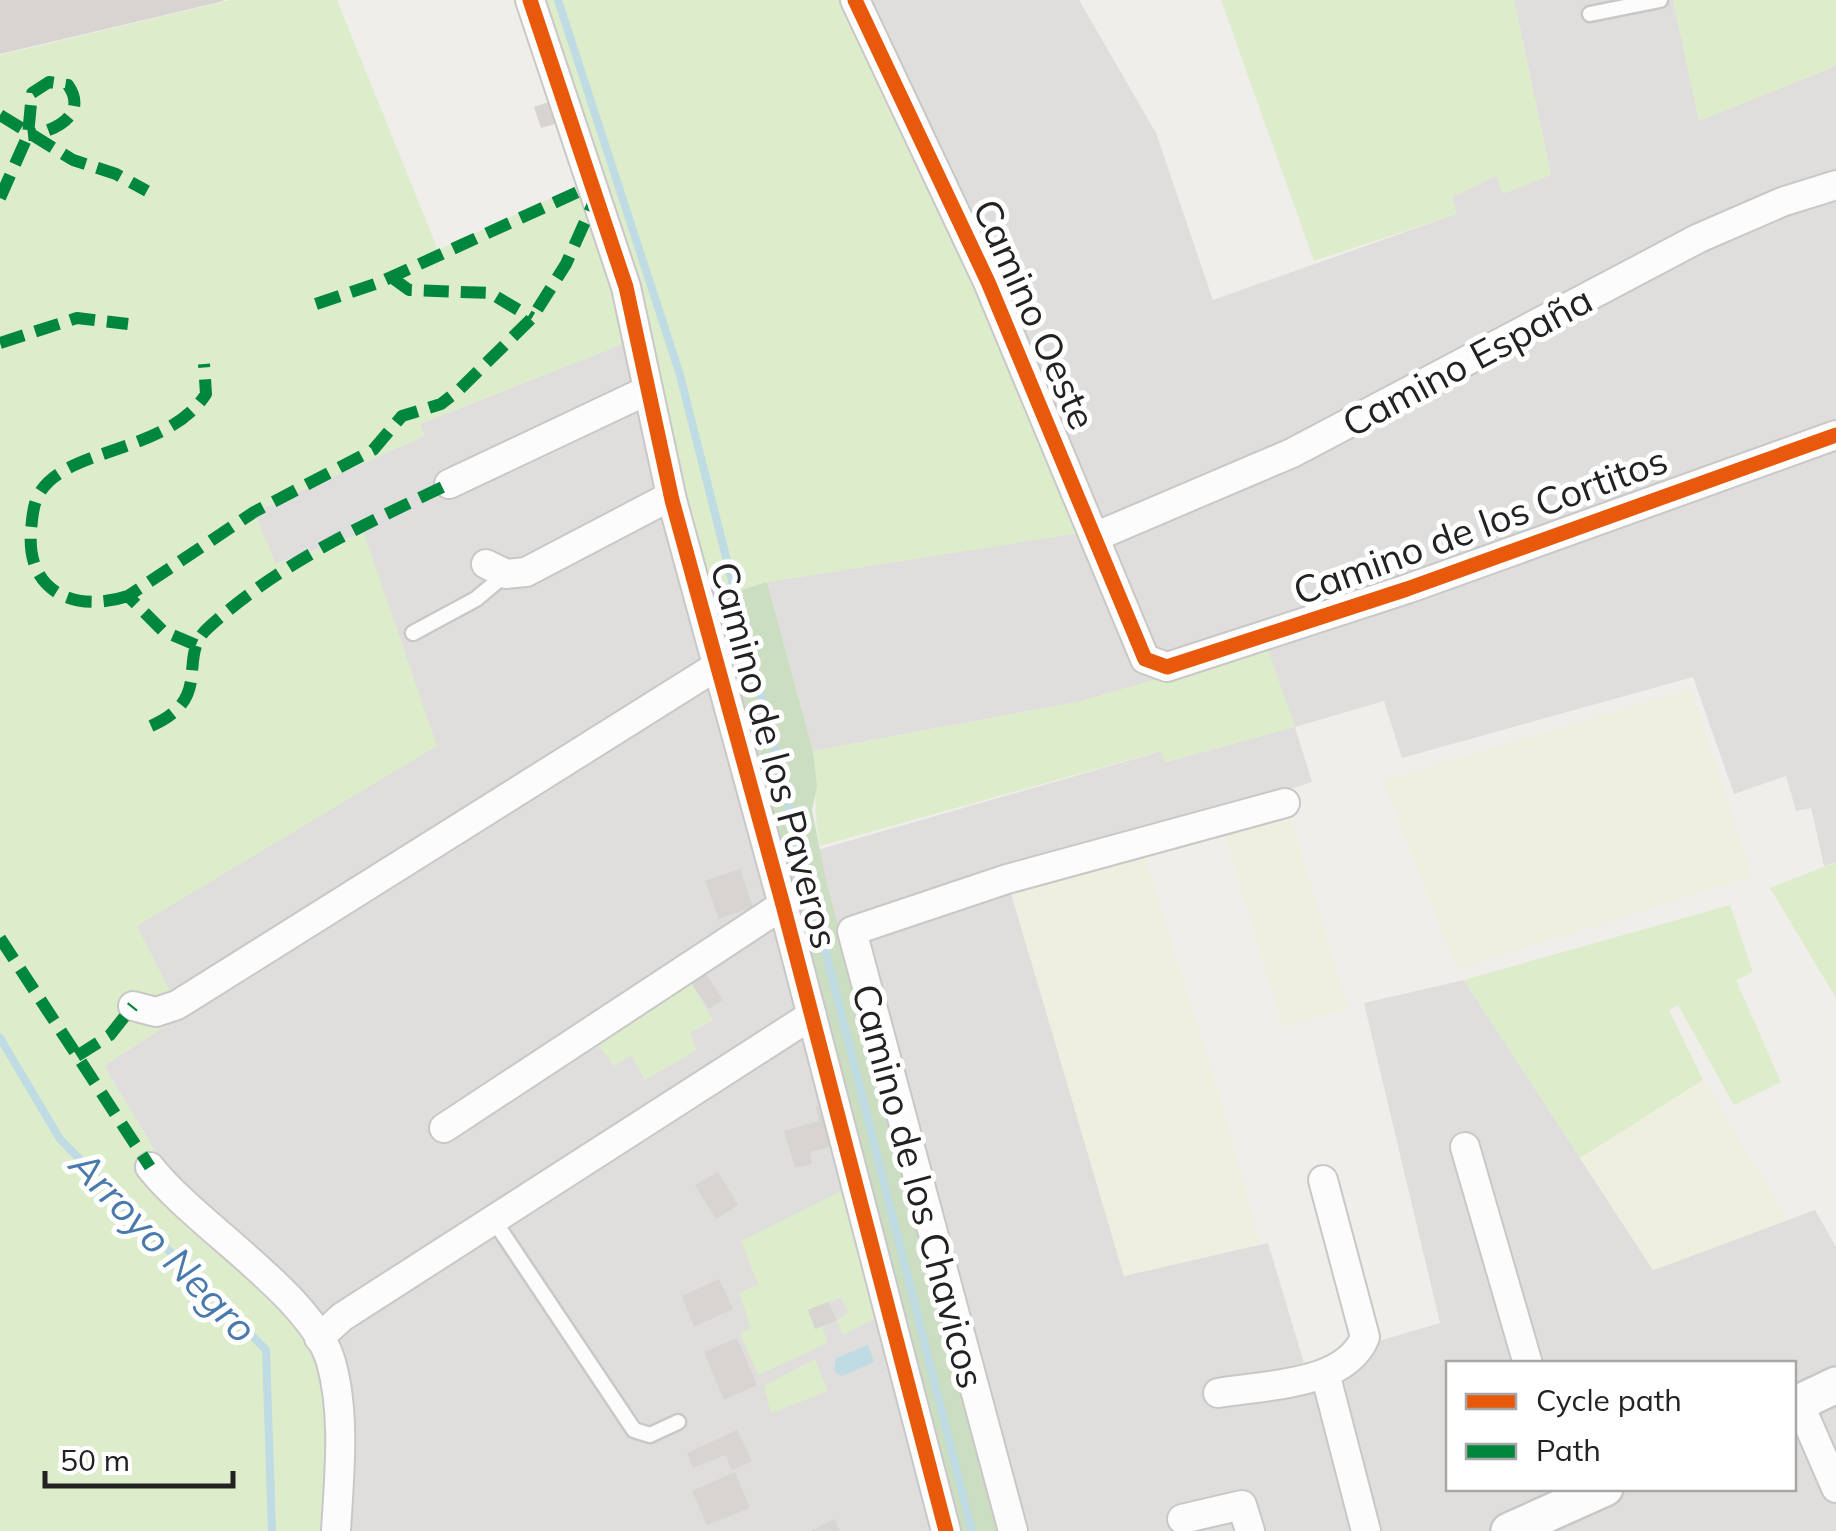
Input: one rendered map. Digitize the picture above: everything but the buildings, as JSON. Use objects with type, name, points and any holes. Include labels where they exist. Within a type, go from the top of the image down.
[{"type":"street","name":"Camino de los Paveros","points":[[530,0],[612,237],[671,496],[784,905],[946,1531]]},
{"type":"street","name":"Camino Oeste","points":[[855,0],[988,282],[1145,658]]},
{"type":"street","name":"Camino España","points":[[1097,536],[1292,452],[1699,238],[1782,202],[1836,185]]},
{"type":"street","points":[[449,484],[646,391]]},
{"type":"street","name":"Camino de los Cortitos","points":[[1145,658],[1167,667],[1407,589],[1836,435]]},
{"type":"street","points":[[496,569],[526,572],[671,496]]},
{"type":"street","points":[[134,1006],[156,1012],[178,1005],[718,666]]},
{"type":"street","name":"Camino de los Chavicos","points":[[1014,1531],[852,931],[1007,879],[1286,803]]},
{"type":"street","points":[[444,1128],[784,905]]},
{"type":"street","points":[[319,1338],[342,1317],[812,1015]]},
{"type":"street","points":[[1465,1147],[1527,1361]]},
{"type":"street","points":[[150,1167],[185,1208],[301,1312],[319,1338],[336,1383],[336,1531]]},
{"type":"street","points":[[1218,1394],[1324,1373],[1356,1355],[1365,1337],[1323,1180]]},
{"type":"street","points":[[1324,1373],[1366,1531]]},
{"type":"street","points":[[1836,1385],[1796,1404],[1836,1488]]},
{"type":"street","points":[[1509,1531],[1567,1496]]},
{"type":"street","points":[[1182,1519],[1242,1505],[1250,1531]]},
{"type":"lane","points":[[1590,14],[1660,0]]},
{"type":"lane","points":[[412,633],[476,599],[496,569]]},
{"type":"lane","points":[[495,1222],[634,1430],[650,1435],[678,1422]]},
{"type":"shaded area","points":[[859,0],[1079,0],[1156,133],[1213,300],[1456,214],[1452,197],[1497,175],[1551,175],[1514,0],[1673,0],[1699,120],[1836,66],[1836,862],[1824,866],[1811,808],[1796,811],[1786,776],[1734,794],[1693,677],[1402,758],[1384,701],[1295,727],[1312,782],[1007,880],[1124,1276],[1268,1243],[1304,1363],[1440,1323],[1364,1003],[1464,980],[1653,1270],[1815,1210],[1836,1247],[1836,1531],[327,1531],[176,1186],[104,1066],[182,1015],[136,926],[363,533],[275,564],[254,512],[424,436],[420,424],[648,334],[779,861],[1162,751],[1166,762],[1294,727],[1165,677],[1082,701],[813,751],[767,582],[1085,532]]},
{"type":"green space","points":[[231,0],[337,0],[438,250],[582,184],[620,300],[623,344],[420,424],[424,436],[254,512],[276,564],[364,533],[437,746],[137,926],[182,1015],[104,1066],[176,1186],[299,1301],[302,1334],[329,1398],[327,1531],[0,1531],[0,55]]},
{"type":"green space","points":[[538,0],[844,0],[995,316],[1086,532],[767,582],[709,600]]},
{"type":"green space","points":[[1221,0],[1514,0],[1551,175],[1503,194],[1496,176],[1452,197],[1457,214],[1314,261]]},
{"type":"green space","points":[[1673,0],[1836,0],[1836,66],[1699,121]]},
{"type":"green space","points":[[767,582],[813,751],[817,787],[812,810],[827,885],[1004,1531],[952,1531],[709,600]]},
{"type":"green space","points":[[1267,647],[1295,727],[1165,762],[1161,751],[820,846],[813,751],[1082,701]]},
{"type":"green space","points":[[1691,689],[1752,876],[1457,969],[1383,781]]},
{"type":"green space","points":[[1289,812],[1348,1008],[1283,1027],[1224,831]]},
{"type":"green space","points":[[1143,850],[1222,1104],[1260,1244],[1124,1276],[1012,894]]},
{"type":"green space","points":[[1836,862],[1836,998],[1770,888]]},
{"type":"green space","points":[[1730,905],[1753,972],[1736,980],[1781,1082],[1734,1105],[1678,1005],[1669,1010],[1703,1080],[1580,1158],[1464,980]]},
{"type":"green space","points":[[690,981],[713,1020],[690,1033],[697,1050],[645,1080],[631,1055],[614,1066],[595,1041]]},
{"type":"green space","points":[[1703,1080],[1788,1220],[1653,1270],[1580,1158]]},
{"type":"green space","points":[[849,1187],[878,1317],[843,1335],[837,1320],[848,1312],[841,1297],[808,1310],[815,1329],[822,1326],[828,1343],[758,1375],[740,1333],[751,1328],[739,1293],[758,1284],[741,1241]]},
{"type":"green space","points":[[815,1359],[828,1391],[771,1413],[764,1386]]},
{"type":"water","points":[[868,1345],[874,1362],[842,1376],[834,1371],[836,1358]]},
{"type":"waterway","points":[[558,0],[680,375],[972,1531]]},
{"type":"waterway","name":"Arroyo Negro","points":[[0,1038],[60,1139],[266,1350],[272,1531]]},
{"type":"marked path","points":[[0,198],[28,135],[32,93],[49,82],[68,85],[74,105],[66,120],[28,135]]},
{"type":"marked path","points":[[0,115],[73,160],[116,174],[147,191]]},
{"type":"marked path","points":[[316,304],[378,283],[582,190],[596,189]]},
{"type":"marked path","points":[[196,645],[163,631],[128,596],[254,512],[373,450],[402,416],[441,404],[459,390],[532,318],[566,264],[596,197]]},
{"type":"marked path","points":[[391,277],[409,290],[490,293],[532,318]]},
{"type":"marked path","points":[[0,343],[77,318],[128,324]]},
{"type":"marked path","points":[[128,596],[90,602],[58,593],[46,583],[32,552],[35,502],[52,479],[71,467],[143,440],[189,414],[206,394],[204,364]]},
{"type":"marked path","points":[[151,726],[183,703],[199,640],[235,605],[322,547],[449,484]]},
{"type":"marked path","points":[[0,938],[150,1167]]},
{"type":"marked path","points":[[77,1056],[110,1035],[133,1006]]},
{"type":"cycle path","points":[[530,0],[626,287],[672,500],[783,905],[946,1531]]},
{"type":"cycle path","points":[[855,0],[988,282],[1145,659],[1167,667],[1407,589],[1836,435]]}]
